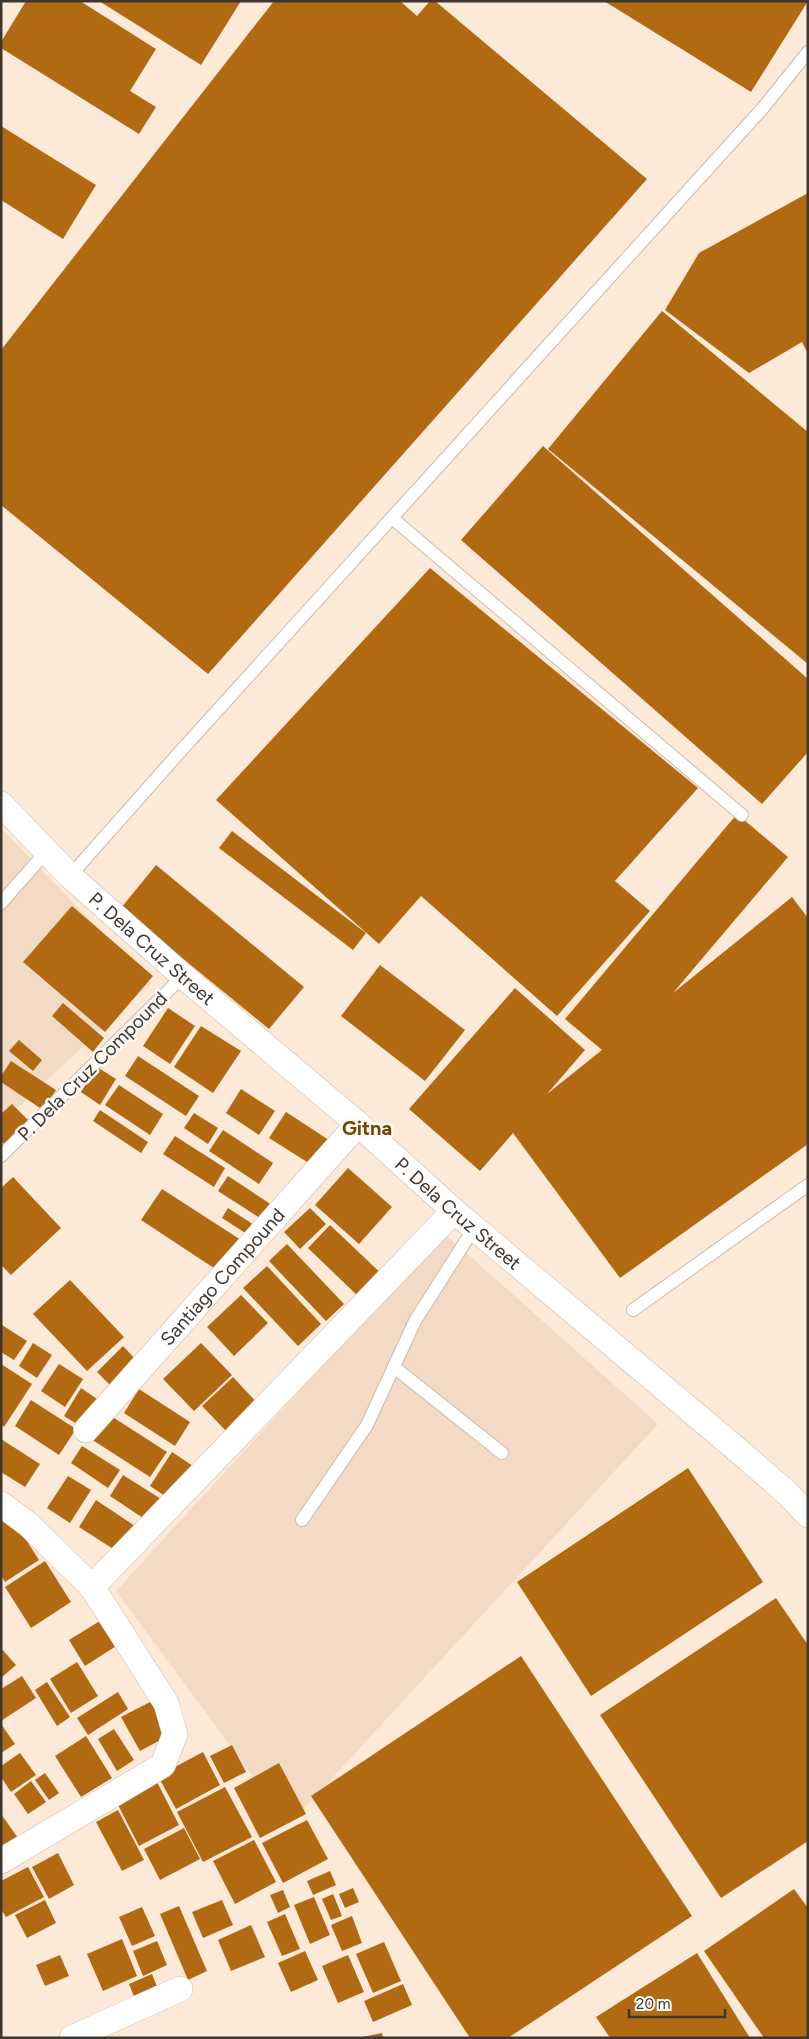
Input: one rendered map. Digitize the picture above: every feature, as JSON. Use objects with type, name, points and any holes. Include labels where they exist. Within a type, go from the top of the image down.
[{"type":"street","name":"P. Dela Cruz Street","points":[[1,804],[70,876],[183,976],[358,1124],[454,1211],[747,1458],[788,1494],[808,1515]]},
{"type":"street","name":"Santiago Compound","points":[[86,1430],[358,1124]]},
{"type":"street","points":[[92,1588],[454,1211]]},
{"type":"street","points":[[1,1504],[29,1525],[92,1588],[166,1704],[175,1734],[163,1765],[1,1861]]},
{"type":"street","points":[[72,2038],[109,2030],[180,1989]]},
{"type":"lane","points":[[70,876],[178,754],[762,109],[808,52]]},
{"type":"lane","points":[[392,518],[742,814]]},
{"type":"lane","points":[[1,903],[47,851]]},
{"type":"lane","name":"P. Dela Cruz Compound","points":[[1,1156],[183,976]]},
{"type":"lane","points":[[633,1310],[808,1185]]},
{"type":"lane","points":[[302,1520],[367,1425],[415,1320],[474,1228]]},
{"type":"lane","points":[[394,1366],[502,1453]]},
{"type":"shaded area","points":[[1,828],[151,983],[1,1123]]},
{"type":"shaded area","points":[[444,1233],[658,1424],[289,1825],[116,1591]]},
{"type":"building","points":[[26,1],[80,1],[156,49],[130,91],[156,107],[139,134],[1,48],[1,42]]},
{"type":"building","points":[[99,1],[241,1],[201,65]]},
{"type":"building","points":[[274,1],[400,1],[417,16],[430,1],[435,1],[647,179],[208,674],[1,505],[1,350]]},
{"type":"building","points":[[604,1],[808,1],[751,92]]},
{"type":"building","points":[[1,126],[96,185],[63,239],[1,200]]},
{"type":"building","points":[[808,193],[808,354],[802,342],[749,373],[665,310],[699,253]]},
{"type":"building","points":[[662,311],[808,432],[808,664],[548,449]]},
{"type":"building","points":[[543,446],[808,679],[808,752],[762,804],[461,540]]},
{"type":"building","points":[[430,568],[698,788],[615,881],[650,911],[557,1016],[421,896],[379,944],[216,800]]},
{"type":"building","points":[[737,814],[788,857],[673,993],[792,897],[808,918],[808,1144],[620,1278],[513,1133],[480,1171],[409,1109],[515,988],[585,1050],[547,1094],[602,1050],[565,1019]]},
{"type":"building","points":[[232,831],[366,933],[353,950],[219,848]]},
{"type":"building","points":[[156,865],[304,987],[269,1029],[121,908]]},
{"type":"building","points":[[72,906],[153,976],[105,1032],[23,962]]},
{"type":"building","points":[[380,965],[465,1030],[425,1081],[341,1016]]},
{"type":"building","points":[[63,1003],[104,1038],[93,1052],[52,1016]]},
{"type":"building","points":[[168,1008],[195,1026],[170,1064],[143,1046]]},
{"type":"building","points":[[201,1026],[241,1051],[213,1093],[174,1067]]},
{"type":"building","points":[[19,1040],[42,1060],[33,1071],[9,1051]]},
{"type":"building","points":[[138,1056],[199,1096],[186,1116],[125,1076]]},
{"type":"building","points":[[11,1061],[56,1090],[43,1110],[1,1082],[1,1076]]},
{"type":"building","points":[[97,1067],[116,1079],[100,1105],[81,1092]]},
{"type":"building","points":[[119,1085],[163,1114],[150,1135],[105,1105]]},
{"type":"building","points":[[241,1089],[275,1111],[259,1135],[226,1113]]},
{"type":"building","points":[[12,1104],[33,1125],[8,1148],[1,1141],[1,1114]]},
{"type":"building","points":[[100,1110],[148,1142],[141,1153],[93,1121]]},
{"type":"building","points":[[286,1112],[332,1142],[315,1167],[269,1138]]},
{"type":"building","points":[[194,1113],[218,1128],[208,1144],[184,1128]]},
{"type":"building","points":[[223,1130],[273,1163],[259,1184],[209,1151]]},
{"type":"building","points":[[175,1136],[225,1168],[214,1187],[163,1154]]},
{"type":"building","points":[[348,1168],[392,1207],[359,1244],[315,1205]]},
{"type":"building","points":[[228,1176],[275,1207],[266,1222],[218,1191]]},
{"type":"building","points":[[13,1177],[61,1228],[11,1275],[1,1265],[1,1188]]},
{"type":"building","points":[[162,1189],[241,1240],[220,1272],[141,1220]]},
{"type":"building","points":[[228,1208],[257,1227],[250,1236],[222,1218]]},
{"type":"building","points":[[310,1208],[326,1224],[300,1249],[284,1232]]},
{"type":"building","points":[[330,1225],[386,1278],[363,1301],[308,1248]]},
{"type":"building","points":[[287,1244],[344,1304],[326,1321],[269,1261]]},
{"type":"building","points":[[267,1266],[321,1324],[298,1346],[243,1288]]},
{"type":"building","points":[[70,1280],[124,1337],[87,1371],[33,1314]]},
{"type":"building","points":[[241,1295],[268,1323],[234,1356],[207,1327]]},
{"type":"building","points":[[2,1325],[27,1341],[14,1360],[1,1352]]},
{"type":"building","points":[[33,1343],[52,1355],[37,1378],[19,1366]]},
{"type":"building","points":[[201,1343],[232,1375],[194,1411],[163,1379]]},
{"type":"building","points":[[123,1346],[140,1364],[114,1389],[97,1372]]},
{"type":"building","points":[[1,1364],[32,1384],[4,1427],[1,1425]]},
{"type":"building","points":[[59,1364],[83,1379],[65,1407],[41,1391]]},
{"type":"building","points":[[233,1377],[259,1405],[228,1433],[202,1406]]},
{"type":"building","points":[[81,1388],[97,1399],[80,1426],[64,1416]]},
{"type":"building","points":[[139,1389],[190,1422],[175,1446],[124,1413]]},
{"type":"building","points":[[31,1400],[76,1429],[59,1455],[15,1426]]},
{"type":"building","points":[[108,1414],[167,1452],[150,1477],[91,1439]]},
{"type":"building","points":[[1,1439],[40,1464],[25,1487],[1,1472]]},
{"type":"building","points":[[82,1446],[120,1470],[108,1488],[71,1463]]},
{"type":"building","points":[[172,1452],[196,1468],[174,1502],[150,1486]]},
{"type":"building","points":[[688,1468],[763,1582],[591,1696],[517,1582]]},
{"type":"building","points":[[123,1475],[166,1502],[152,1524],[110,1496]]},
{"type":"building","points":[[68,1476],[91,1490],[70,1523],[47,1508]]},
{"type":"building","points":[[96,1500],[138,1528],[121,1554],[79,1527]]},
{"type":"building","points":[[11,1516],[39,1560],[5,1582],[1,1575],[1,1523]]},
{"type":"building","points":[[45,1561],[71,1602],[31,1628],[5,1587]]},
{"type":"building","points":[[776,1598],[808,1645],[808,1841],[721,1898],[600,1715]]},
{"type":"building","points":[[108,1616],[124,1641],[85,1666],[69,1640]]},
{"type":"building","points":[[1,1648],[16,1665],[1,1678]]},
{"type":"building","points":[[521,1656],[692,1916],[508,2038],[470,2038],[311,1796]]},
{"type":"building","points":[[77,1662],[98,1696],[71,1713],[50,1679]]},
{"type":"building","points":[[22,1676],[36,1698],[1,1721],[1,1689]]},
{"type":"building","points":[[47,1682],[70,1717],[57,1726],[35,1690]]},
{"type":"building","points":[[118,1692],[128,1709],[88,1735],[77,1718]]},
{"type":"building","points":[[152,1701],[170,1735],[140,1751],[121,1717]]},
{"type":"building","points":[[1,1724],[15,1744],[1,1753]]},
{"type":"building","points":[[114,1729],[134,1760],[117,1771],[98,1739]]},
{"type":"building","points":[[86,1736],[112,1778],[81,1797],[55,1756]]},
{"type":"building","points":[[232,1745],[246,1772],[224,1783],[210,1756]]},
{"type":"building","points":[[203,1752],[220,1785],[176,1809],[158,1776]]},
{"type":"building","points":[[20,1753],[36,1775],[11,1792],[1,1777],[1,1766]]},
{"type":"building","points":[[279,1763],[306,1814],[260,1838],[234,1788]]},
{"type":"building","points":[[45,1773],[59,1793],[49,1800],[35,1780]]},
{"type":"building","points":[[31,1781],[46,1802],[28,1814],[14,1794]]},
{"type":"building","points":[[157,1782],[179,1825],[139,1846],[117,1803]]},
{"type":"building","points":[[225,1787],[252,1837],[203,1862],[177,1812]]},
{"type":"building","points":[[118,1810],[144,1860],[122,1871],[96,1822]]},
{"type":"building","points":[[1,1814],[18,1838],[1,1849]]},
{"type":"building","points":[[307,1820],[328,1859],[283,1883],[262,1843]]},
{"type":"building","points":[[184,1828],[200,1859],[160,1880],[144,1849]]},
{"type":"building","points":[[254,1840],[276,1882],[235,1904],[213,1861]]},
{"type":"building","points":[[58,1853],[74,1885],[49,1899],[32,1867]]},
{"type":"building","points":[[28,1867],[44,1897],[6,1917],[1,1909],[1,1881]]},
{"type":"building","points":[[330,1871],[336,1885],[313,1895],[307,1881]]},
{"type":"building","points":[[353,1888],[359,1902],[345,1908],[339,1894]]},
{"type":"building","points":[[794,1889],[808,1908],[808,2038],[764,2038],[704,1951]]},
{"type":"building","points":[[283,1890],[290,1907],[278,1913],[270,1895]]},
{"type":"building","points":[[333,1894],[342,1916],[331,1920],[322,1899]]},
{"type":"building","points":[[314,1897],[330,1935],[310,1944],[294,1905]]},
{"type":"building","points":[[45,1900],[56,1923],[27,1938],[15,1915]]},
{"type":"building","points":[[222,1900],[233,1925],[203,1938],[192,1912]]},
{"type":"building","points":[[179,1906],[207,1971],[188,1980],[160,1914]]},
{"type":"building","points":[[142,1907],[155,1936],[132,1946],[119,1917]]},
{"type":"building","points":[[285,1914],[300,1949],[282,1956],[267,1922]]},
{"type":"building","points":[[352,1916],[362,1943],[342,1951],[331,1925]]},
{"type":"building","points":[[251,1925],[265,1957],[231,1971],[218,1940]]},
{"type":"building","points":[[122,1939],[137,1976],[103,1991],[87,1954]]},
{"type":"building","points":[[157,1941],[167,1965],[143,1976],[133,1951]]},
{"type":"building","points":[[384,1942],[401,1981],[373,1993],[356,1954]]},
{"type":"building","points":[[305,1951],[318,1980],[291,1992],[278,1963]]},
{"type":"building","points":[[697,1953],[750,2038],[610,2038],[596,2017]]},
{"type":"building","points":[[60,1955],[69,1976],[45,1986],[36,1965]]},
{"type":"building","points":[[348,1955],[364,1992],[338,2003],[322,1966]]},
{"type":"building","points":[[152,1974],[160,1994],[137,2004],[129,1984]]},
{"type":"building","points":[[403,1984],[412,2005],[373,2022],[364,2001]]},
{"type":"building","points":[[382,2033],[383,2038],[362,2038],[362,2037]]},
{"type":"district","name":"Gitna","points":[[367,1128]]}]
